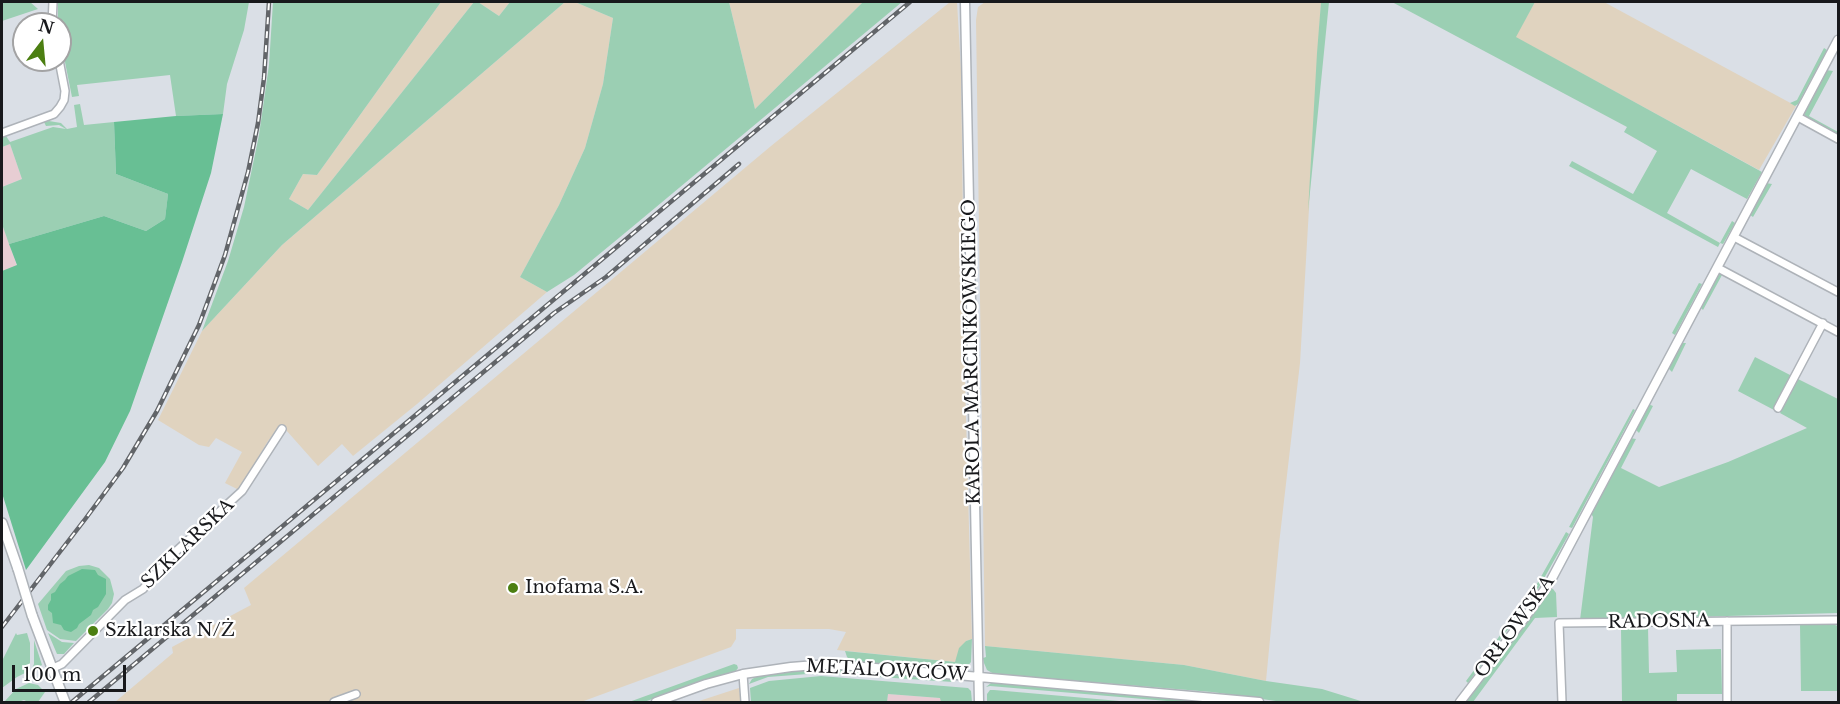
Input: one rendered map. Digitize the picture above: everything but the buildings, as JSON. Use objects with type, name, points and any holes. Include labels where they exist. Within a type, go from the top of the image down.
[{"type":"main road","points":[[2,523],[64,702]]},
{"type":"street","name":"KAROLA MARCINKOWSKIEGO","points":[[965,2],[979,702]]},
{"type":"street","name":"ORŁOWSKA","points":[[1460,702],[1550,582],[1839,40]]},
{"type":"street","points":[[2,133],[54,114],[64,100],[60,72]]},
{"type":"street","points":[[1798,117],[1839,139]]},
{"type":"street","points":[[1734,237],[1839,292]]},
{"type":"street","points":[[1718,268],[1839,332]]},
{"type":"street","points":[[1778,408],[1822,323]]},
{"type":"street","name":"SZKLARSKA","points":[[51,669],[62,664],[125,600],[143,589],[172,555],[242,491],[282,429]]},
{"type":"street","name":"RADOSNA","points":[[1562,702],[1559,623],[1839,620]]},
{"type":"street","points":[[1727,621],[1727,702]]},
{"type":"street","name":"METALOWCÓW","points":[[656,702],[706,684],[743,674],[791,667],[840,665],[1259,702]]},
{"type":"street","points":[[743,674],[745,702]]},
{"type":"street","points":[[334,702],[356,694]]},
{"type":"shaded area","points":[[441,2],[474,2],[308,210],[289,199],[303,174],[317,175]]},
{"type":"shaded area","points":[[478,2],[510,2],[499,16]]},
{"type":"shaded area","points":[[565,2],[575,2],[613,18],[603,84],[585,148],[559,205],[520,277],[547,292],[353,456],[342,444],[318,466],[286,430],[280,427],[268,441],[239,490],[225,483],[242,452],[216,438],[209,447],[199,445],[158,420],[202,331],[282,245]]},
{"type":"shaded area","points":[[729,2],[863,2],[755,109]]},
{"type":"shaded area","points":[[950,2],[957,2],[961,70],[965,380],[972,639],[966,641],[955,662],[837,650],[846,632],[829,629],[736,629],[736,639],[731,647],[581,702],[115,702],[173,653],[172,647],[251,605],[244,588],[771,146]]},
{"type":"shaded area","points":[[985,2],[1321,2],[1300,363],[1266,681],[1184,665],[985,646],[976,20],[978,7]]},
{"type":"shaded area","points":[[1535,2],[1604,2],[1796,106],[1759,170],[1515,37]]},
{"type":"shaded area","points":[[10,144],[22,179],[2,187],[2,147]]},
{"type":"shaded area","points":[[2,224],[17,266],[2,271]]},
{"type":"shaded area","points":[[739,688],[741,702],[696,702]]},
{"type":"shaded area","points":[[888,694],[941,698],[941,702],[887,702]]},
{"type":"green space","points":[[2,2],[30,2],[38,9],[29,12],[12,12],[12,18],[2,21]]},
{"type":"green space","points":[[58,2],[249,2],[244,30],[227,84],[223,114],[176,116],[170,75],[77,85],[79,96],[72,97],[67,72],[72,72],[72,12],[58,12]]},
{"type":"green space","points":[[273,2],[441,2],[317,175],[303,174],[289,199],[308,210],[474,2],[478,2],[499,16],[510,2],[565,2],[282,245],[202,331],[228,261],[244,207],[259,135],[269,65]]},
{"type":"green space","points":[[575,2],[729,2],[755,109],[863,2],[902,2],[574,275],[547,292],[520,277],[559,205],[585,148],[603,84],[613,18]]},
{"type":"green space","points":[[1321,2],[1329,2],[1308,212],[1317,53]]},
{"type":"green space","points":[[1392,2],[1535,2],[1516,37],[1762,172],[1747,199],[1691,169],[1667,213],[1720,243],[1718,247],[1569,166],[1572,161],[1633,194],[1657,151],[1624,132],[1627,127]]},
{"type":"green space","points":[[1824,48],[1827,50],[1795,106],[1790,103],[1797,100]]},
{"type":"green space","points":[[1826,70],[1833,71],[1809,116],[1838,132],[1838,136],[1807,119],[1804,114]]},
{"type":"green space","points":[[80,104],[84,125],[114,122],[116,174],[168,194],[165,219],[146,231],[104,216],[9,244],[2,224],[2,187],[22,179],[10,144],[2,147],[2,137],[6,136],[10,142],[53,127],[66,129],[59,125],[46,126],[44,122],[49,121],[61,123],[67,129],[77,127],[74,105]]},
{"type":"green space","points":[[223,114],[211,173],[130,411],[105,462],[26,570],[2,493],[2,271],[17,265],[9,244],[104,216],[146,231],[165,219],[168,194],[116,174],[114,122]]},
{"type":"green space","points":[[1766,183],[1772,184],[1753,217],[1750,215]]},
{"type":"green space","points":[[1732,221],[1735,223],[1723,244],[1720,243]]},
{"type":"green space","points":[[1719,273],[1722,275],[1703,310],[1701,308]]},
{"type":"green space","points":[[1699,283],[1702,284],[1675,335],[1672,333]]},
{"type":"green space","points":[[1681,343],[1686,343],[1672,372],[1668,368]]},
{"type":"green space","points":[[1755,357],[1792,376],[1774,410],[1738,391]]},
{"type":"green space","points":[[1798,379],[1838,399],[1838,613],[1580,620],[1593,517],[1591,513],[1630,438],[1636,439],[1621,468],[1659,487],[1728,462],[1807,428],[1780,413]]},
{"type":"green space","points":[[1648,404],[1653,406],[1639,433],[1635,429]]},
{"type":"green space","points":[[1633,409],[1635,410],[1572,528],[1569,527]]},
{"type":"green space","points":[[1566,532],[1569,534],[1538,589],[1468,683],[1466,681],[1533,591]]},
{"type":"green space","points":[[89,565],[99,568],[110,579],[114,594],[112,603],[76,641],[60,639],[47,630],[38,604],[66,571]]},
{"type":"green space","points":[[82,569],[95,570],[98,575],[106,579],[106,594],[91,615],[71,632],[53,623],[48,605],[51,594],[60,584],[68,576]]},
{"type":"green space","points":[[1549,589],[1553,589],[1556,593],[1557,617],[1535,618],[1473,702],[1465,702],[1537,608]]},
{"type":"green space","points":[[1832,624],[1838,626],[1838,691],[1801,691],[1800,625]]},
{"type":"green space","points":[[1648,627],[1649,673],[1677,672],[1676,650],[1721,649],[1722,694],[1677,694],[1677,702],[1622,702],[1621,628]]},
{"type":"green space","points":[[16,633],[17,635],[27,633],[30,643],[30,664],[27,672],[2,688],[2,661]]},
{"type":"green space","points":[[48,633],[62,642],[74,643],[64,654],[57,654]]},
{"type":"green space","points":[[972,639],[971,662],[966,668],[953,670],[851,662],[845,651],[955,662],[959,648]]},
{"type":"green space","points":[[34,640],[42,665],[31,671],[34,664]]},
{"type":"green space","points":[[985,646],[1184,665],[1322,689],[1364,702],[1283,702],[1212,692],[994,674],[987,670],[984,663]]},
{"type":"green space","points":[[734,664],[738,668],[735,672],[644,702],[629,702]]},
{"type":"green space","points":[[820,670],[848,670],[954,679],[953,682],[821,673],[768,677],[749,684],[758,676]]},
{"type":"green space","points":[[821,676],[968,688],[971,691],[972,702],[941,702],[940,698],[888,694],[887,702],[751,702],[750,688],[769,681]]},
{"type":"green space","points":[[997,682],[1225,702],[1179,702],[986,687]]},
{"type":"green space","points":[[29,683],[38,685],[45,692],[38,702],[5,701],[16,689]]},
{"type":"green space","points":[[990,690],[1131,702],[987,702],[987,694]]},
{"type":"railway","points":[[2,627],[123,468],[157,411],[199,325],[225,255],[248,172],[264,78],[269,2]]},
{"type":"railway","points":[[72,702],[910,2]]},
{"type":"railway","points":[[89,702],[554,313],[606,277],[739,164]]},
{"type":"place","name":"Inofama S.A.","points":[[513,588]]},
{"type":"place","name":"Szklarska N/Ż","points":[[93,631]]}]
